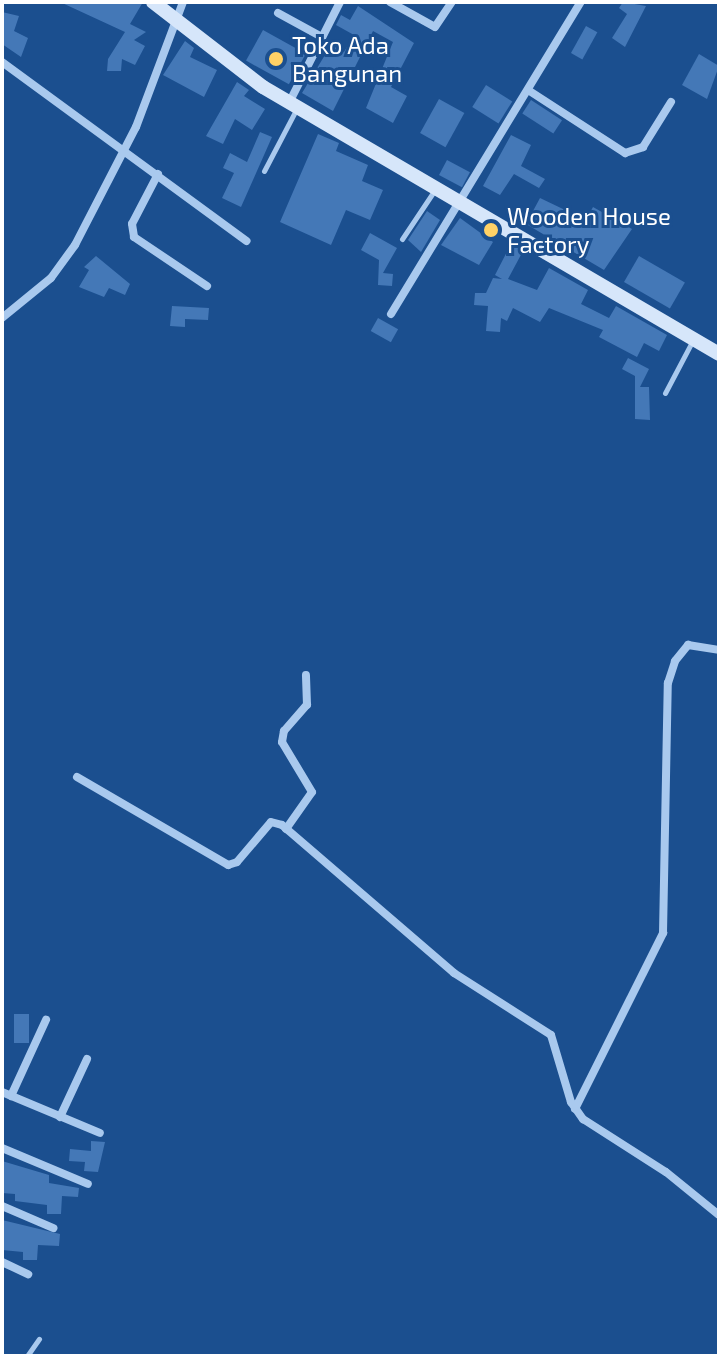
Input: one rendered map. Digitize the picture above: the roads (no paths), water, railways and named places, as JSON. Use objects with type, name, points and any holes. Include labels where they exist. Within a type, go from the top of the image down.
[{"type":"main road","points":[[153,2],[293,105],[719,354]]},
{"type":"street","points":[[2,318],[35,294],[65,262],[125,149],[183,2]]},
{"type":"street","points":[[293,105],[340,2]]},
{"type":"street","points":[[390,2],[435,27],[452,2]]},
{"type":"street","points":[[391,314],[581,2]]},
{"type":"street","points":[[278,13],[322,37]]},
{"type":"street","points":[[2,62],[247,241]]},
{"type":"street","points":[[528,90],[625,153],[643,147],[671,102]]},
{"type":"street","points":[[158,174],[132,224],[134,237],[207,286]]},
{"type":"street","points":[[575,1109],[663,933],[668,683],[675,661],[688,645],[719,650]]},
{"type":"street","points":[[286,829],[312,792],[282,742],[284,731],[307,705],[306,675]]},
{"type":"street","points":[[77,777],[228,865],[237,862],[271,822],[286,829],[454,973],[551,1035],[575,1109],[583,1119],[666,1172],[719,1215]]},
{"type":"street","points":[[46,1020],[7,1094],[100,1133]]},
{"type":"street","points":[[60,1117],[87,1059]]},
{"type":"street","points":[[2,1148],[88,1184]]},
{"type":"street","points":[[2,1206],[53,1228]]},
{"type":"street","points":[[2,1262],[28,1274]]},
{"type":"lane","points":[[264,171],[293,105]]},
{"type":"lane","points":[[402,239],[436,186]]},
{"type":"lane","points":[[665,393],[693,339]]},
{"type":"lane","points":[[27,1356],[39,1339]]},
{"type":"place","name":"Toko Ada Bangunan","points":[[276,59]]},
{"type":"place","name":"Wooden House Factory","points":[[491,230]]}]
